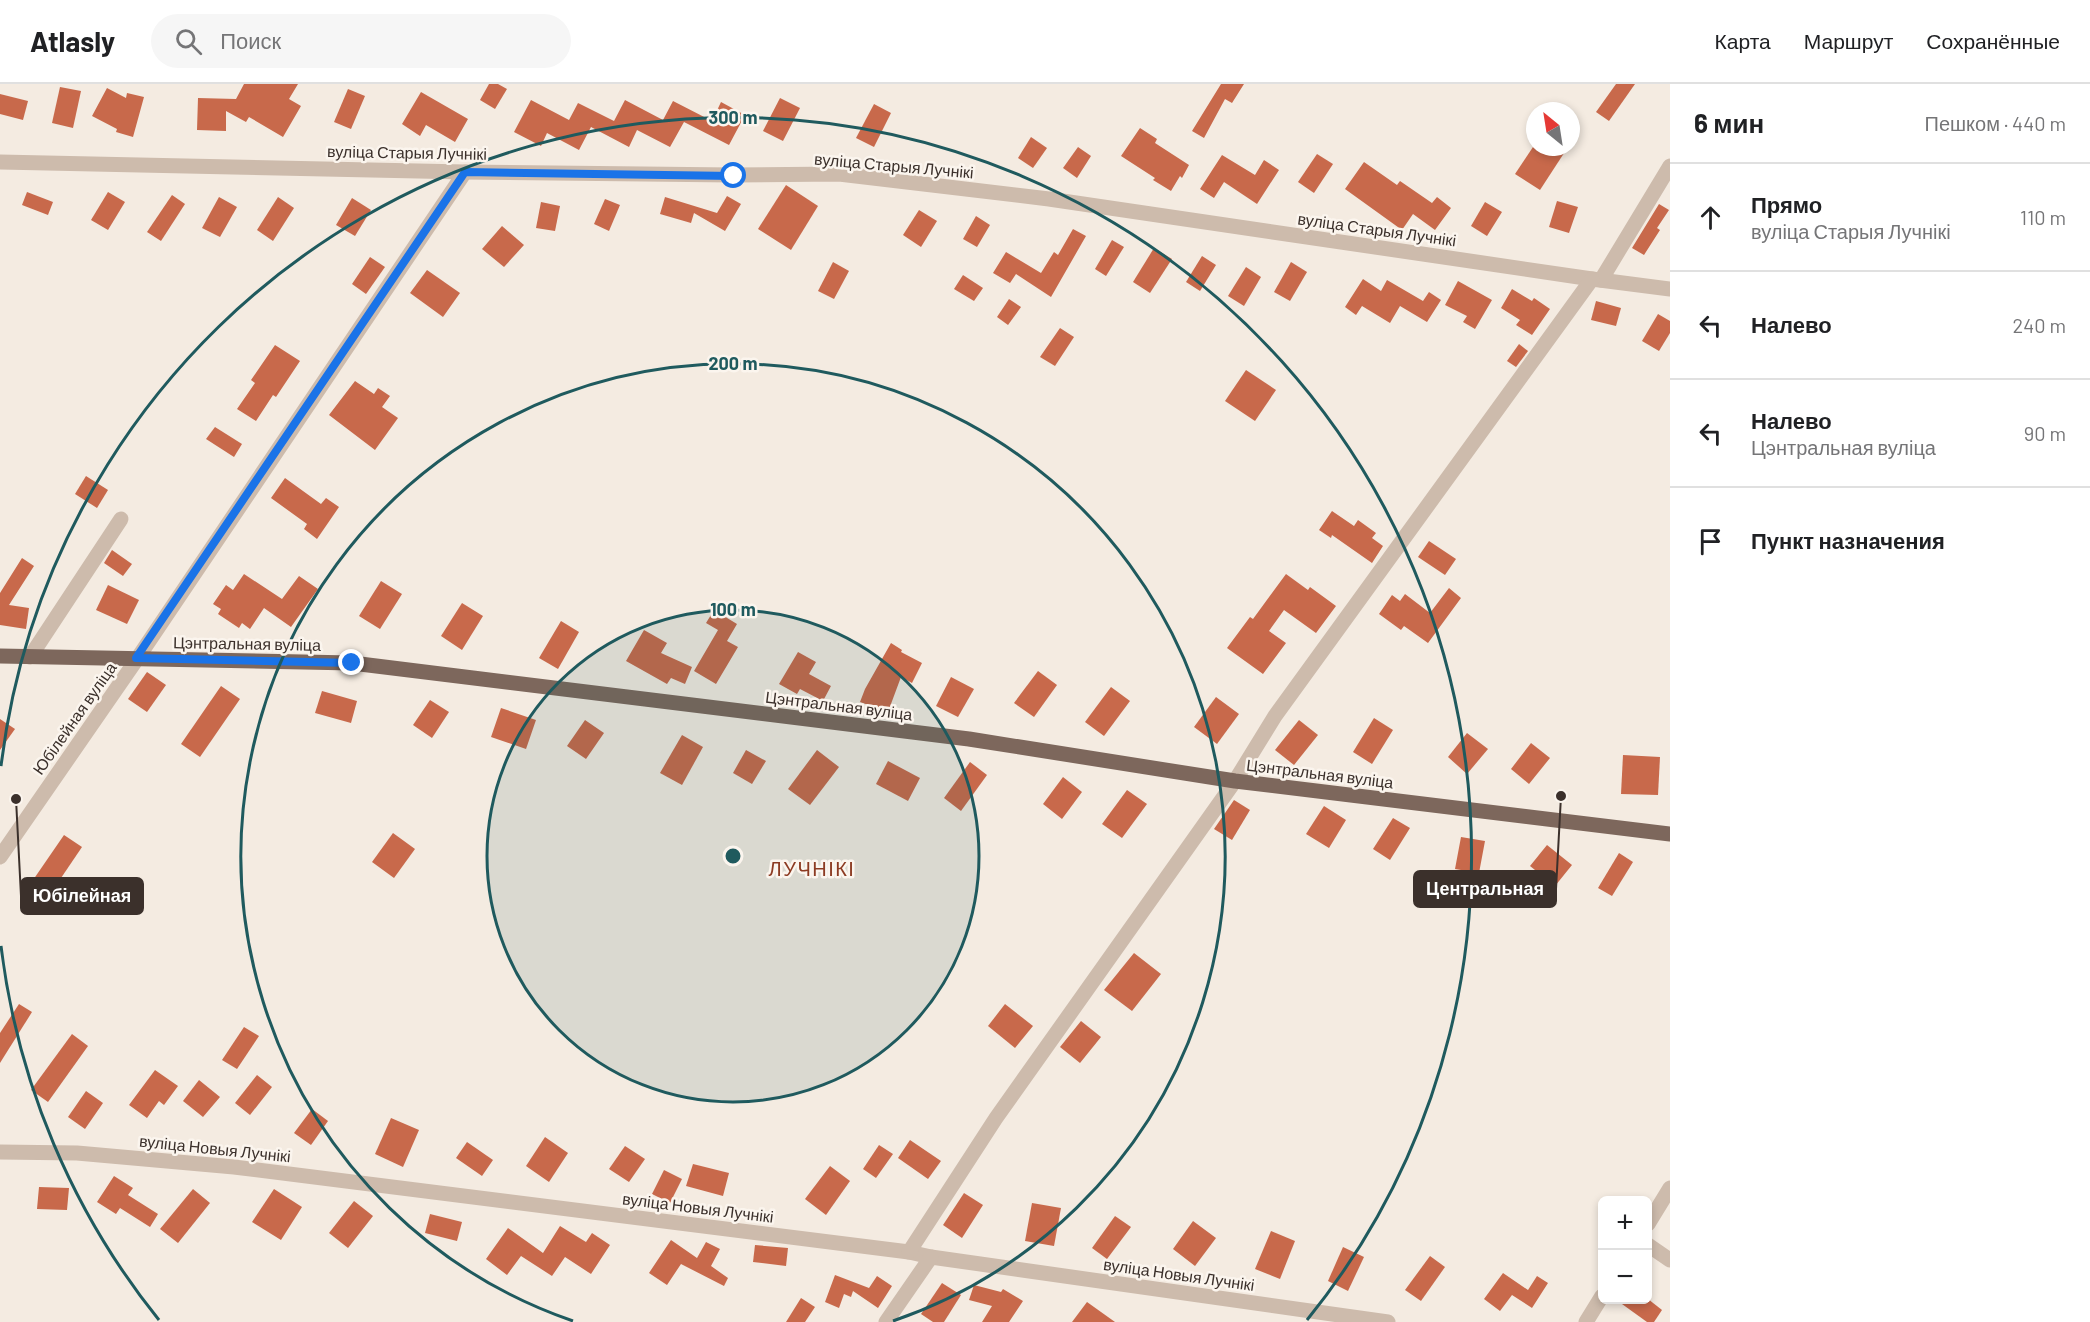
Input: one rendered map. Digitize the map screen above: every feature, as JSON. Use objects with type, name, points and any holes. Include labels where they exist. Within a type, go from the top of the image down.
[{"type":"main road","name":"Цэнтральная вуліца","points":[[0,656],[352,663],[969,739],[1235,781],[1670,834]]},
{"type":"street","name":"вуліца Старыя Лучнікі","points":[[0,162],[734,176],[839,174],[1049,199],[1670,289]]},
{"type":"street","points":[[909,1252],[996,1118],[1235,781],[1275,716],[1596,279],[1670,166]]},
{"type":"street","name":"Юбілейная вуліца","points":[[0,857],[465,172]]},
{"type":"street","points":[[30,657],[121,519]]},
{"type":"street","name":"вуліца Новыя Лучнікі","points":[[0,1152],[76,1153],[234,1167],[909,1252],[1388,1322]]},
{"type":"street","points":[[1652,1216],[1670,1188]]},
{"type":"street","points":[[1652,1248],[1670,1260]]},
{"type":"street","points":[[886,1322],[931,1257]]},
{"type":"street","points":[[1586,1322],[1598,1302]]},
{"type":"building","points":[[244,84],[298,84],[289,99],[301,106],[283,137],[249,117],[246,122],[226,111],[226,131],[197,130],[198,98],[236,99]]},
{"type":"building","points":[[489,84],[498,84],[507,89],[495,109],[480,100]]},
{"type":"building","points":[[1221,84],[1244,84],[1232,103],[1225,99],[1204,138],[1192,131]]},
{"type":"building","points":[[1616,84],[1635,84],[1609,121],[1596,112]]},
{"type":"building","points":[[60,87],[81,91],[73,128],[52,123]]},
{"type":"building","points":[[107,88],[126,98],[127,93],[144,97],[133,137],[116,132],[117,129],[92,116]]},
{"type":"building","points":[[348,89],[365,96],[351,129],[334,122]]},
{"type":"building","points":[[421,92],[468,119],[455,142],[426,125],[420,136],[402,124]]},
{"type":"building","points":[[0,94],[28,101],[23,120],[0,114]]},
{"type":"building","points":[[780,98],[800,108],[783,141],[763,131]]},
{"type":"building","points":[[531,100],[569,120],[578,103],[614,121],[625,100],[663,120],[673,101],[712,121],[721,102],[745,115],[729,145],[684,122],[670,147],[637,130],[629,147],[591,127],[579,150],[547,133],[541,146],[514,132]]},
{"type":"building","points":[[874,104],[891,113],[874,147],[856,138]]},
{"type":"building","points":[[1140,128],[1157,139],[1155,143],[1189,165],[1171,191],[1121,156]]},
{"type":"building","points":[[1031,137],[1047,148],[1033,168],[1018,158]]},
{"type":"building","points":[[1078,147],[1091,156],[1077,178],[1063,168]]},
{"type":"building","points":[[1317,154],[1333,164],[1314,193],[1298,182]]},
{"type":"building","points":[[1222,155],[1255,175],[1264,160],[1279,170],[1257,204],[1224,182],[1214,198],[1200,189]]},
{"type":"building","points":[[1527,156],[1562,156],[1540,190],[1515,174]]},
{"type":"building","points":[[1364,162],[1397,185],[1400,181],[1432,203],[1437,197],[1451,208],[1435,230],[1413,214],[1402,230],[1345,189]]},
{"type":"building","points":[[786,185],[818,206],[791,250],[758,229]]},
{"type":"building","points":[[27,192],[53,202],[48,215],[22,205]]},
{"type":"building","points":[[108,192],[125,202],[108,230],[91,220]]},
{"type":"building","points":[[172,195],[185,204],[161,241],[147,232]]},
{"type":"building","points":[[727,196],[741,204],[725,231],[694,213],[691,223],[660,214],[665,197],[717,213]]},
{"type":"building","points":[[219,197],[237,207],[220,237],[202,228]]},
{"type":"building","points":[[278,197],[294,208],[273,241],[257,230]]},
{"type":"building","points":[[352,198],[371,210],[355,236],[336,225]]},
{"type":"building","points":[[605,199],[620,205],[609,231],[594,224]]},
{"type":"building","points":[[1557,201],[1578,207],[1569,233],[1549,227]]},
{"type":"building","points":[[541,202],[560,206],[555,231],[536,228]]},
{"type":"building","points":[[1485,202],[1502,212],[1487,236],[1471,226]]},
{"type":"building","points":[[1659,204],[1669,210],[1657,228],[1660,230],[1644,255],[1632,248]]},
{"type":"building","points":[[919,210],[937,221],[921,247],[903,235]]},
{"type":"building","points":[[976,216],[990,225],[977,247],[963,239]]},
{"type":"building","points":[[502,226],[524,245],[504,267],[482,249]]},
{"type":"building","points":[[1073,229],[1086,236],[1051,297],[1016,274],[1010,283],[993,273],[1006,252],[1041,273],[1054,252],[1058,255]]},
{"type":"building","points":[[1112,240],[1124,247],[1106,276],[1095,269]]},
{"type":"building","points":[[1154,248],[1172,259],[1150,293],[1133,282]]},
{"type":"building","points":[[1202,256],[1216,265],[1200,291],[1186,282]]},
{"type":"building","points":[[370,257],[385,267],[366,294],[352,284]]},
{"type":"building","points":[[833,262],[849,271],[834,299],[818,291]]},
{"type":"building","points":[[1291,262],[1307,272],[1290,301],[1274,292]]},
{"type":"building","points":[[1246,267],[1261,277],[1244,306],[1228,296]]},
{"type":"building","points":[[427,270],[460,293],[443,317],[410,293]]},
{"type":"building","points":[[963,275],[983,288],[974,301],[954,289]]},
{"type":"building","points":[[1363,279],[1381,291],[1387,280],[1423,301],[1429,292],[1441,300],[1427,322],[1400,306],[1390,323],[1362,306],[1356,315],[1345,307]]},
{"type":"building","points":[[1458,281],[1492,300],[1475,329],[1463,322],[1467,316],[1445,305]]},
{"type":"building","points":[[1512,289],[1532,301],[1534,298],[1550,309],[1532,335],[1516,325],[1520,320],[1501,308]]},
{"type":"building","points":[[1009,299],[1021,307],[1008,325],[997,317]]},
{"type":"building","points":[[1596,301],[1621,308],[1616,326],[1591,320]]},
{"type":"building","points":[[1658,314],[1670,321],[1670,333],[1659,351],[1642,341]]},
{"type":"building","points":[[1060,328],[1074,337],[1055,366],[1040,357]]},
{"type":"building","points":[[1519,344],[1528,351],[1516,367],[1507,361]]},
{"type":"building","points":[[275,345],[300,361],[276,397],[273,395],[256,421],[237,409],[255,383],[251,380]]},
{"type":"building","points":[[1246,370],[1276,390],[1255,421],[1225,401]]},
{"type":"building","points":[[355,381],[374,394],[378,388],[390,396],[382,407],[398,418],[375,450],[329,415]]},
{"type":"building","points":[[215,427],[242,444],[234,457],[206,439]]},
{"type":"building","points":[[86,476],[108,490],[97,508],[75,494]]},
{"type":"building","points":[[285,478],[321,504],[326,498],[339,507],[317,539],[304,529],[307,524],[271,498]]},
{"type":"building","points":[[1332,511],[1354,526],[1358,520],[1376,533],[1372,538],[1383,546],[1372,563],[1332,535],[1331,538],[1319,530]]},
{"type":"building","points":[[1429,541],[1456,559],[1445,575],[1418,557]]},
{"type":"building","points":[[112,550],[132,564],[123,576],[104,563]]},
{"type":"building","points":[[22,558],[34,566],[9,605],[29,608],[26,629],[0,625],[0,593]]},
{"type":"building","points":[[244,574],[282,599],[299,576],[318,589],[291,627],[264,608],[250,629],[242,623],[239,628],[218,614],[221,609],[213,604],[226,585],[233,590]]},
{"type":"building","points":[[1286,574],[1308,590],[1310,587],[1336,606],[1316,633],[1284,610],[1269,631],[1286,643],[1263,674],[1227,648],[1250,617],[1253,619]]},
{"type":"building","points":[[381,581],[402,594],[380,629],[359,616]]},
{"type":"building","points":[[108,585],[139,600],[127,624],[96,610]]},
{"type":"building","points":[[1449,588],[1461,598],[1428,643],[1404,626],[1401,630],[1379,614],[1392,595],[1400,601],[1405,594],[1430,613]]},
{"type":"building","points":[[462,603],[483,616],[462,650],[441,636]]},
{"type":"building","points":[[714,610],[737,624],[727,641],[738,647],[716,684],[694,671],[718,630],[706,623]]},
{"type":"building","points":[[561,621],[579,632],[558,669],[539,658]]},
{"type":"building","points":[[644,630],[667,643],[661,653],[692,667],[685,684],[671,678],[667,684],[626,661]]},
{"type":"building","points":[[891,643],[902,650],[901,652],[922,663],[912,683],[901,677],[888,712],[860,702]]},
{"type":"building","points":[[798,652],[816,662],[809,674],[831,686],[823,701],[800,689],[797,694],[779,684]]},
{"type":"building","points":[[1038,671],[1057,685],[1034,717],[1014,703]]},
{"type":"building","points":[[147,672],[166,685],[147,712],[128,699]]},
{"type":"building","points":[[951,677],[974,689],[958,717],[936,706]]},
{"type":"building","points":[[221,686],[240,699],[200,757],[181,744]]},
{"type":"building","points":[[1111,687],[1130,701],[1104,736],[1085,722]]},
{"type":"building","points":[[322,691],[357,701],[351,723],[315,713]]},
{"type":"building","points":[[1216,697],[1239,714],[1217,744],[1194,727]]},
{"type":"building","points":[[430,700],[449,712],[432,738],[413,725]]},
{"type":"building","points":[[501,708],[536,720],[526,749],[491,737]]},
{"type":"building","points":[[1374,718],[1393,730],[1372,764],[1353,752]]},
{"type":"building","points":[[0,719],[15,729],[0,750]]},
{"type":"building","points":[[585,720],[604,733],[586,759],[567,746]]},
{"type":"building","points":[[1299,720],[1318,735],[1294,765],[1275,750]]},
{"type":"building","points":[[1467,733],[1488,749],[1467,774],[1448,757]]},
{"type":"building","points":[[682,735],[703,747],[682,785],[660,773]]},
{"type":"building","points":[[1531,743],[1550,758],[1529,784],[1511,769]]},
{"type":"building","points":[[746,750],[766,761],[752,784],[733,773]]},
{"type":"building","points":[[817,750],[839,767],[810,805],[788,789]]},
{"type":"building","points":[[1623,755],[1660,757],[1658,795],[1621,794]]},
{"type":"building","points":[[888,761],[920,778],[908,801],[876,784]]},
{"type":"building","points":[[970,762],[987,775],[961,811],[944,798]]},
{"type":"building","points":[[1063,777],[1082,792],[1062,819],[1043,804]]},
{"type":"building","points":[[1127,790],[1147,804],[1122,838],[1102,824]]},
{"type":"building","points":[[1234,800],[1250,810],[1232,840],[1214,829]]},
{"type":"building","points":[[1324,806],[1346,820],[1329,848],[1306,834]]},
{"type":"building","points":[[1393,818],[1410,828],[1390,860],[1373,849]]},
{"type":"building","points":[[393,833],[415,849],[394,878],[372,862]]},
{"type":"building","points":[[64,835],[82,847],[38,912],[20,899]]},
{"type":"building","points":[[1461,837],[1485,841],[1479,873],[1455,869]]},
{"type":"building","points":[[1547,845],[1572,865],[1555,886],[1530,866]]},
{"type":"building","points":[[1619,853],[1633,862],[1612,896],[1598,888]]},
{"type":"building","points":[[1134,953],[1161,974],[1132,1011],[1104,990]]},
{"type":"building","points":[[19,1004],[32,1012],[0,1063],[0,1033]]},
{"type":"building","points":[[1005,1004],[1033,1026],[1015,1048],[988,1026]]},
{"type":"building","points":[[1081,1021],[1101,1037],[1080,1063],[1060,1047]]},
{"type":"building","points":[[244,1027],[259,1036],[237,1069],[222,1060]]},
{"type":"building","points":[[72,1034],[88,1046],[48,1102],[31,1090]]},
{"type":"building","points":[[155,1070],[178,1086],[164,1105],[159,1101],[147,1118],[129,1105]]},
{"type":"building","points":[[257,1075],[272,1087],[250,1115],[235,1103]]},
{"type":"building","points":[[199,1080],[220,1097],[203,1117],[183,1101]]},
{"type":"building","points":[[86,1091],[103,1103],[85,1129],[68,1117]]},
{"type":"building","points":[[312,1109],[328,1121],[311,1145],[294,1133]]},
{"type":"building","points":[[391,1118],[419,1130],[403,1167],[375,1154]]},
{"type":"building","points":[[545,1137],[568,1153],[549,1182],[526,1166]]},
{"type":"building","points":[[910,1140],[941,1161],[928,1179],[898,1158]]},
{"type":"building","points":[[467,1142],[493,1160],[482,1176],[456,1158]]},
{"type":"building","points":[[879,1145],[893,1154],[876,1178],[863,1169]]},
{"type":"building","points":[[625,1146],[645,1159],[629,1182],[609,1169]]},
{"type":"building","points":[[693,1164],[729,1173],[723,1196],[686,1186]]},
{"type":"building","points":[[830,1166],[850,1181],[826,1215],[805,1199]]},
{"type":"building","points":[[664,1170],[682,1179],[670,1203],[652,1194]]},
{"type":"building","points":[[114,1176],[133,1188],[128,1195],[158,1214],[150,1227],[120,1208],[116,1214],[97,1202]]},
{"type":"building","points":[[39,1187],[69,1188],[67,1210],[37,1209]]},
{"type":"building","points":[[193,1189],[210,1203],[178,1243],[160,1229]]},
{"type":"building","points":[[274,1189],[302,1207],[281,1240],[252,1222]]},
{"type":"building","points":[[964,1193],[983,1205],[962,1238],[943,1225]]},
{"type":"building","points":[[354,1201],[373,1216],[348,1248],[329,1233]]},
{"type":"building","points":[[1032,1203],[1061,1208],[1054,1246],[1025,1241]]},
{"type":"building","points":[[430,1214],[462,1222],[457,1241],[425,1233]]},
{"type":"building","points":[[1115,1216],[1131,1227],[1107,1259],[1092,1248]]},
{"type":"building","points":[[1193,1221],[1216,1238],[1195,1266],[1173,1249]]},
{"type":"building","points":[[560,1226],[586,1242],[592,1233],[610,1245],[591,1274],[565,1257],[552,1276],[521,1256],[507,1275],[486,1259],[508,1228],[543,1253]]},
{"type":"building","points":[[1271,1231],[1295,1241],[1280,1279],[1255,1269]]},
{"type":"building","points":[[671,1240],[697,1258],[706,1242],[720,1249],[711,1266],[728,1278],[724,1286],[681,1264],[667,1285],[649,1273]]},
{"type":"building","points":[[755,1245],[788,1248],[786,1266],[753,1262]]},
{"type":"building","points":[[1343,1247],[1364,1257],[1348,1291],[1328,1281]]},
{"type":"building","points":[[1430,1256],[1445,1267],[1421,1301],[1405,1290]]},
{"type":"building","points":[[1503,1273],[1528,1290],[1537,1276],[1548,1283],[1532,1308],[1512,1295],[1500,1311],[1484,1299]]},
{"type":"building","points":[[835,1275],[869,1288],[877,1276],[892,1286],[878,1308],[853,1291],[851,1297],[844,1294],[839,1308],[825,1302]]},
{"type":"building","points":[[942,1283],[961,1295],[944,1322],[933,1322],[921,1314]]},
{"type":"building","points":[[974,1285],[1001,1292],[1003,1289],[1023,1301],[1009,1322],[982,1322],[992,1306],[969,1300]]},
{"type":"building","points":[[801,1298],[815,1307],[805,1322],[786,1322]]},
{"type":"building","points":[[1087,1302],[1115,1322],[1072,1322]]},
{"type":"building","points":[[1652,1302],[1662,1310],[1654,1322],[1647,1322],[1622,1304],[1652,1304]]},
{"type":"place","name":"Центральная","points":[[1561,796]]},
{"type":"place","name":"Юбілейная","points":[[16,799]]},
{"type":"district","name":"ЛУЧНІКІ","points":[[812,868]]},
{"type":"route","points":[[352,663],[136,658],[465,172],[734,176]]}]
